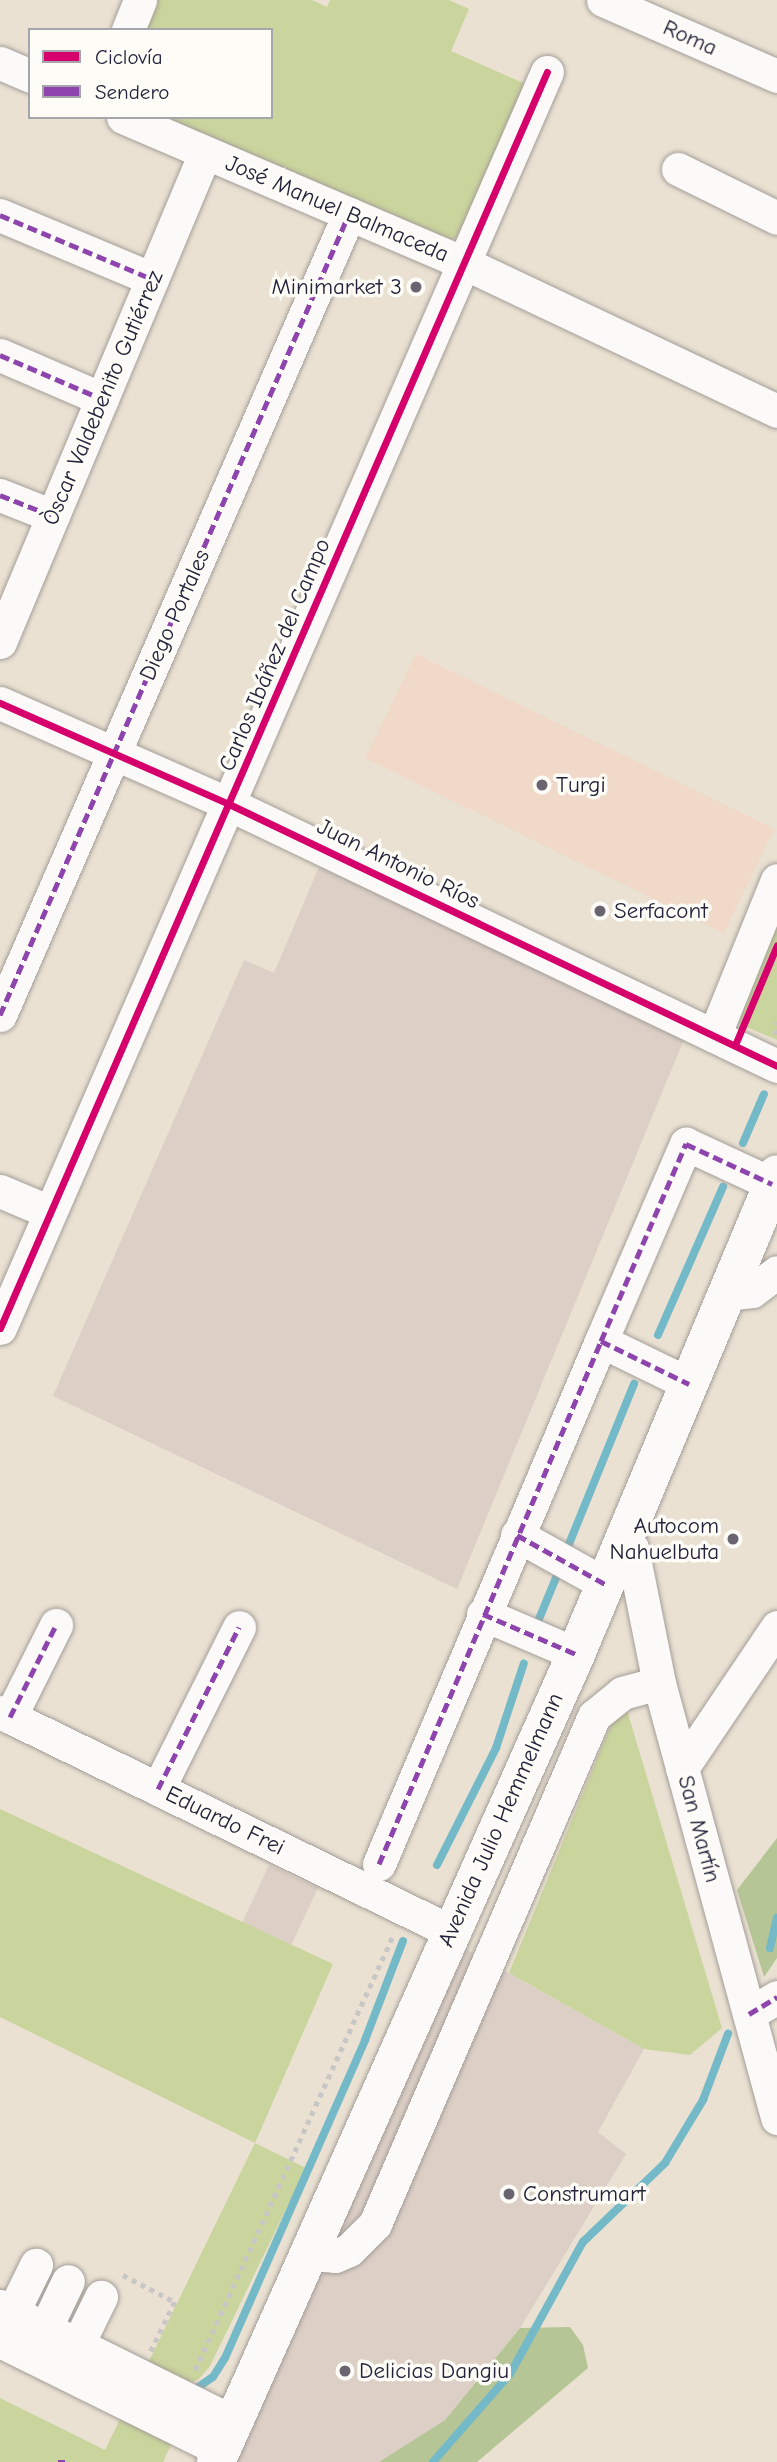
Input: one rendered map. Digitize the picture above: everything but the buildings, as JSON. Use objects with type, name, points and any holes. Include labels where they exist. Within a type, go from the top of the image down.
[{"type":"highway","name":"Avenida Julio Hemmelmann","points":[[224,2445],[450,1931],[576,1654],[775,1179]]},
{"type":"street","points":[[129,28],[140,0]]},
{"type":"street","name":"Roma","points":[[603,0],[777,76]]},
{"type":"street","points":[[0,63],[28,75]]},
{"type":"street","name":"Carlos Ibáñez del Campo","points":[[0,1328],[231,805],[547,72]]},
{"type":"street","name":"José Manuel Balmaceda","points":[[128,119],[464,263],[777,411]]},
{"type":"street","name":"Òscar Valdebenito Gutiérrez","points":[[0,642],[205,153]]},
{"type":"street","points":[[678,169],[777,218]]},
{"type":"street","name":"Diego Portales","points":[[0,1015],[349,214]]},
{"type":"street","points":[[0,215],[152,279]]},
{"type":"street","points":[[0,355],[102,398]]},
{"type":"street","points":[[0,495],[53,516]]},
{"type":"street","name":"Juan Antonio Ríos","points":[[0,703],[231,805],[777,1066]]},
{"type":"street","points":[[714,1036],[777,880]]},
{"type":"street","points":[[379,1864],[483,1614],[686,1144],[775,1179]]},
{"type":"street","points":[[0,1191],[50,1212]]},
{"type":"street","points":[[725,1294],[752,1292],[777,1272]]},
{"type":"street","points":[[601,1342],[689,1384]]},
{"type":"street","points":[[517,1535],[605,1584]]},
{"type":"street","name":"San Martín","points":[[624,1543],[632,1548],[659,1684],[682,1768],[763,2006],[777,2119]]},
{"type":"street","points":[[483,1614],[576,1654]]},
{"type":"street","points":[[5,1715],[56,1625]]},
{"type":"street","points":[[158,1789],[239,1627]]},
{"type":"street","points":[[682,1768],[777,1627]]},
{"type":"street","points":[[309,2254],[335,2256],[349,2250],[375,2224],[594,1716],[622,1693],[659,1684]]},
{"type":"street","name":"Eduardo Frei","points":[[5,1715],[450,1931]]},
{"type":"street","points":[[30,2336],[69,2277]]},
{"type":"street","points":[[30,2336],[69,2277]]},
{"type":"street","points":[[30,2336],[224,2445]]},
{"type":"path","points":[[188,2379],[206,2353],[405,1909]]},
{"type":"path","points":[[69,2277],[176,2302],[145,2363]]},
{"type":"shaded area","points":[[416,654],[775,829],[724,933],[365,758]]},
{"type":"shaded area","points":[[319,867],[685,1037],[457,1589],[53,1396],[244,960],[274,973]]},
{"type":"shaded area","points":[[269,1865],[318,1888],[291,1945],[242,1922]]},
{"type":"shaded area","points":[[455,1943],[644,2049],[598,2132],[626,2154],[520,2328],[445,2420],[379,2462],[232,2462]]},
{"type":"green space","points":[[155,0],[312,0],[327,7],[330,0],[449,0],[469,9],[451,51],[530,86],[459,237],[449,240],[159,119],[273,119],[273,28],[144,28]]},
{"type":"green space","points":[[777,916],[777,1040],[733,1021]]},
{"type":"green space","points":[[626,1707],[722,2028],[690,2055],[644,2049],[509,1973],[617,1710]]},
{"type":"green space","points":[[0,1809],[333,1964],[255,2143],[0,2017]]},
{"type":"green space","points":[[777,1838],[777,1958],[764,1977],[737,1890]]},
{"type":"green space","points":[[255,2143],[306,2168],[210,2366],[198,2380],[189,2382],[147,2365]]},
{"type":"green space","points":[[570,2327],[583,2345],[588,2368],[477,2462],[379,2462],[445,2420],[520,2328]]},
{"type":"green space","points":[[0,2398],[105,2450],[122,2415],[173,2441],[163,2462],[0,2462]]},
{"type":"waterway","points":[[743,1143],[764,1094]]},
{"type":"waterway","points":[[658,1335],[723,1187]]},
{"type":"waterway","points":[[569,1544],[634,1384]]},
{"type":"waterway","points":[[539,1619],[558,1573]]},
{"type":"waterway","points":[[437,1865],[496,1748],[524,1663]]},
{"type":"waterway","points":[[770,1948],[777,1918]]},
{"type":"waterway","points":[[197,2388],[213,2377],[225,2358],[365,2040],[403,1941]]},
{"type":"waterway","points":[[433,2462],[510,2374],[583,2242],[665,2163],[703,2100],[728,2034]]},
{"type":"marked path","points":[[0,1015],[349,214]]},
{"type":"marked path","points":[[0,215],[152,279]]},
{"type":"marked path","points":[[0,355],[102,399]]},
{"type":"marked path","points":[[0,495],[53,516]]},
{"type":"marked path","points":[[601,1341],[686,1144],[772,1184]]},
{"type":"marked path","points":[[379,1864],[601,1341],[689,1384]]},
{"type":"marked path","points":[[517,1535],[605,1584]]},
{"type":"marked path","points":[[483,1614],[576,1654]]},
{"type":"marked path","points":[[10,1717],[56,1625]]},
{"type":"marked path","points":[[158,1789],[239,1627]]},
{"type":"marked path","points":[[749,2014],[777,1997]]},
{"type":"marked path","points":[[58,2462],[65,2462]]},
{"type":"cycle path","points":[[0,1328],[547,72]]},
{"type":"cycle path","points":[[0,703],[231,805],[777,1066]]},
{"type":"cycle path","points":[[735,1045],[777,945]]},
{"type":"place","name":"Minimarket 3","points":[[416,287]]},
{"type":"place","name":"Turgi","points":[[542,785]]},
{"type":"place","name":"Serfacont","points":[[600,911]]},
{"type":"place","name":"Autocom Nahuelbuta","points":[[733,1539]]},
{"type":"place","name":"Construmart","points":[[509,2194]]},
{"type":"place","name":"Delicias Dangiu","points":[[345,2371]]}]
